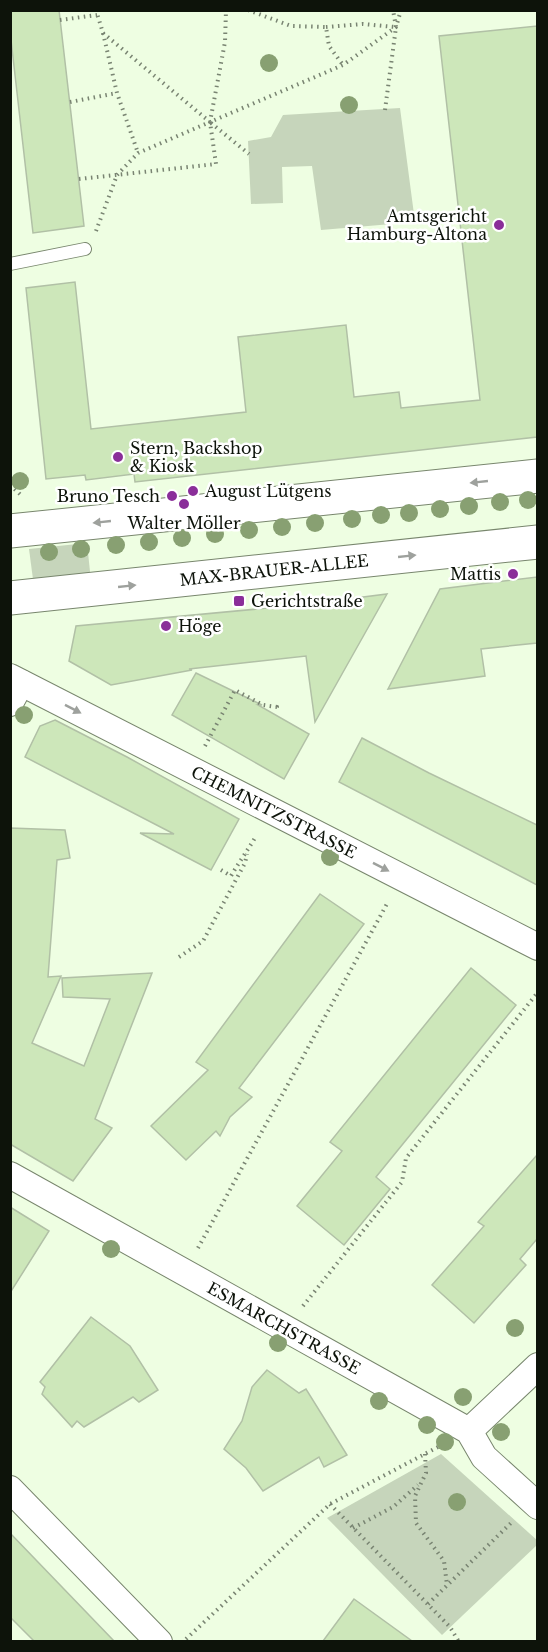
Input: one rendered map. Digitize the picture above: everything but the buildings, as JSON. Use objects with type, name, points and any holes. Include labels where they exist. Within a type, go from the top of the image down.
[{"type":"main road","points":[[10,531],[537,476]]},
{"type":"main road","name":"MAX-BRAUER-ALLEE","points":[[10,598],[537,542]]},
{"type":"street","name":"CHEMNITZSTRASSE","points":[[14,688],[192,770],[537,947]]},
{"type":"street","name":"ESMARCHSTRASSE","points":[[10,1175],[469,1431]]},
{"type":"street","points":[[535,1504],[484,1457],[469,1431],[537,1365]]},
{"type":"street","points":[[10,1489],[159,1641]]},
{"type":"lane","points":[[10,264],[85,249]]},
{"type":"path","points":[[79,179],[216,164],[210,122],[225,42],[226,10]]},
{"type":"path","points":[[248,10],[291,26],[326,27],[363,24],[396,27]]},
{"type":"path","points":[[393,10],[396,27]]},
{"type":"path","points":[[385,110],[396,27],[402,10]]},
{"type":"path","points":[[60,20],[96,13],[117,93],[138,153]]},
{"type":"path","points":[[326,27],[329,46],[343,65]]},
{"type":"path","points":[[85,249],[94,234],[117,175],[138,153],[343,65],[396,27]]},
{"type":"path","points":[[103,33],[249,154]]},
{"type":"path","points":[[70,102],[117,93]]},
{"type":"path","points":[[192,770],[235,690],[263,705],[277,707],[275,711]]},
{"type":"path","points":[[178,957],[203,941],[242,869],[247,854]]},
{"type":"path","points":[[220,870],[231,876],[240,861]]},
{"type":"path","points":[[185,1273],[401,878]]},
{"type":"path","points":[[285,1328],[402,1182],[406,1158],[537,992]]},
{"type":"path","points":[[184,1641],[330,1504],[469,1431]]},
{"type":"path","points":[[425,1454],[426,1473],[415,1496],[416,1523],[444,1561],[447,1585]]},
{"type":"path","points":[[353,1528],[393,1507],[421,1483]]},
{"type":"path","points":[[330,1504],[450,1627],[459,1641]]},
{"type":"path","points":[[428,1604],[535,1504]]},
{"type":"green space","points":[[400,108],[415,222],[321,230],[312,166],[282,167],[283,203],[251,204],[248,141],[271,137],[283,115]]},
{"type":"green space","points":[[87,543],[91,581],[34,587],[29,549]]},
{"type":"green space","points":[[441,1454],[538,1541],[537,1545],[442,1635],[327,1518]]},
{"type":"place","name":"Amtsgericht Hamburg-Altona","points":[[499,225]]},
{"type":"place","name":"Stern, Backshop & Kiosk","points":[[118,457]]},
{"type":"place","name":"August Lütgens","points":[[193,491]]},
{"type":"place","name":"Bruno Tesch","points":[[172,496]]},
{"type":"place","name":"Walter Möller","points":[[184,504]]},
{"type":"place","name":"Mattis","points":[[513,574]]},
{"type":"place","name":"Gerichtstraße","points":[[239,601]]},
{"type":"place","name":"Höge","points":[[166,626]]}]
